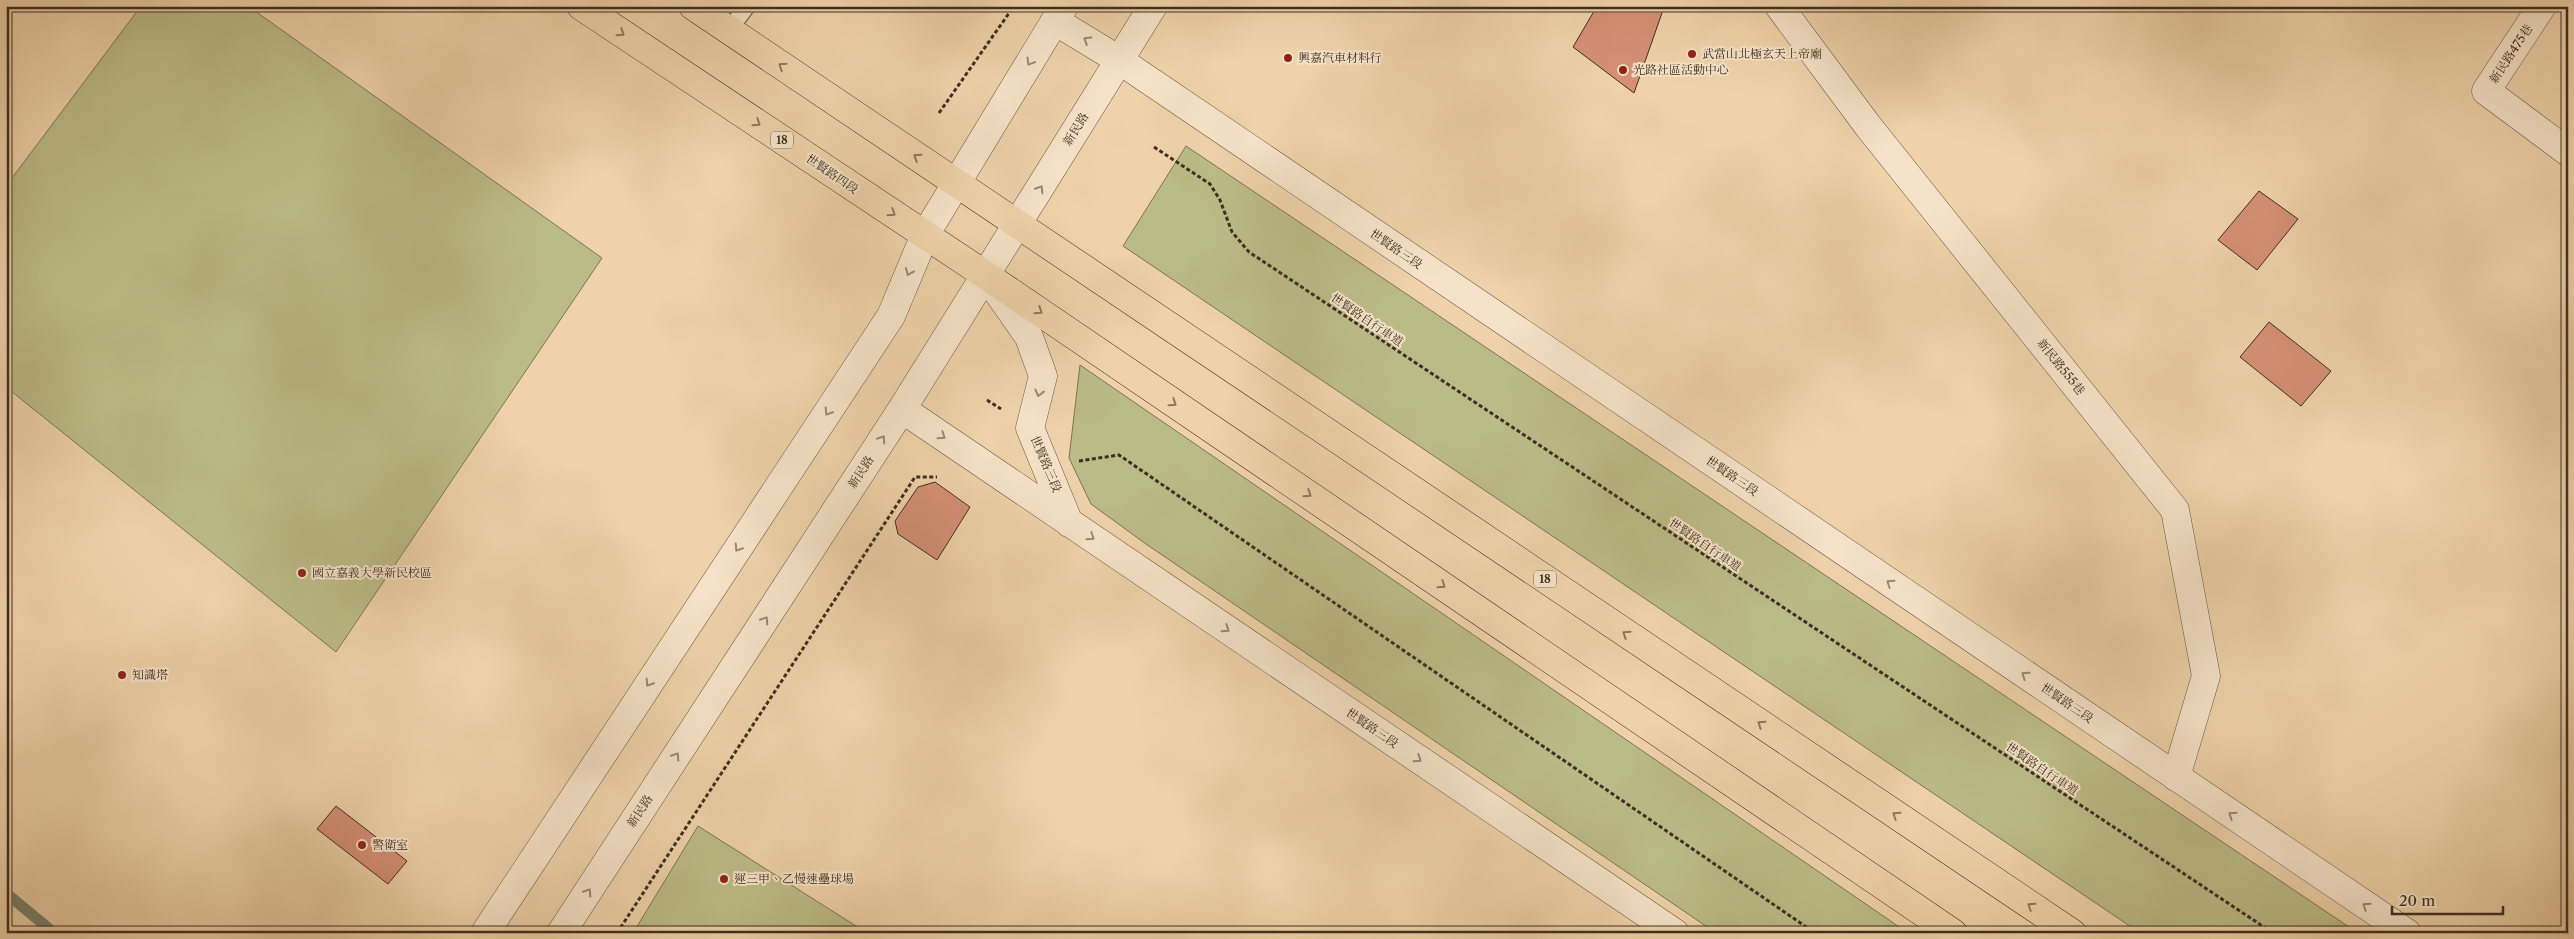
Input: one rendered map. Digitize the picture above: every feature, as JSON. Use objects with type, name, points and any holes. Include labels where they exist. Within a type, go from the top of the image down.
[{"type":"main road","name":"世賢路四段","points":[[581,6],[984,274]]},
{"type":"main road","name":"18","points":[[693,6],[2072,933]]},
{"type":"main road","name":"18","points":[[984,274],[1953,933]]},
{"type":"street","name":"新民路","points":[[561,933],[902,409],[984,274],[1018,224],[1153,6]]},
{"type":"street","name":"新民路475巷","points":[[2542,6],[2486,91],[2568,152]]},
{"type":"street","name":"新民路555巷","points":[[1787,10],[1868,126],[2175,510],[2206,676],[2176,777]]},
{"type":"street","points":[[486,933],[892,316],[924,235],[958,184],[1060,13]]},
{"type":"street","name":"世賢路三段","points":[[1060,13],[1119,60],[2407,933]]},
{"type":"street","name":"世賢路三段","points":[[984,274],[1029,337],[1044,376],[1030,428],[1069,523]]},
{"type":"street","name":"世賢路三段","points":[[902,409],[1675,933]]},
{"type":"lane","points":[[729,30],[747,6]]},
{"type":"path","points":[[939,113],[1014,6]]},
{"type":"path","name":"世賢路自行車道","points":[[1154,147],[1210,184],[1220,200],[1232,232],[1249,252],[2273,933]]},
{"type":"path","points":[[987,400],[1030,428]]},
{"type":"path","points":[[1076,461],[1119,455],[1815,933]]},
{"type":"path","points":[[617,933],[914,477],[937,477]]},
{"type":"green space","points":[[141,6],[248,6],[602,258],[336,652],[6,387],[6,186]]},
{"type":"green space","points":[[1186,146],[2358,933],[2140,933],[1123,246]]},
{"type":"green space","points":[[1080,365],[1908,933],[1716,933],[1146,544],[1091,504],[1069,458]]},
{"type":"green space","name":"運三甲、乙慢速壘球場","points":[[698,826],[867,933],[633,933]]},
{"type":"building","name":"光路社區活動中心","points":[[1597,6],[1655,6],[1663,10],[1634,93],[1573,47]]},
{"type":"building","points":[[2259,191],[2298,219],[2257,270],[2218,240]]},
{"type":"building","points":[[2269,322],[2331,371],[2301,406],[2240,357]]},
{"type":"building","points":[[935,482],[970,507],[937,560],[898,534],[895,521],[918,487]]},
{"type":"building","name":"警衛室","points":[[336,806],[407,861],[388,884],[317,829]]},
{"type":"waterway","points":[[6,893],[54,933]]},
{"type":"place","name":"武當山北極玄天上帝廟","points":[[1692,54]]},
{"type":"place","name":"興嘉汽車材料行","points":[[1288,58]]},
{"type":"place","name":"光路社區活動中心","points":[[1623,70]]},
{"type":"place","name":"國立嘉義大學新民校區","points":[[302,573]]},
{"type":"place","name":"知識塔","points":[[122,675]]},
{"type":"place","name":"警衛室","points":[[362,845]]},
{"type":"place","name":"運三甲、乙慢速壘球場","points":[[724,879]]}]
